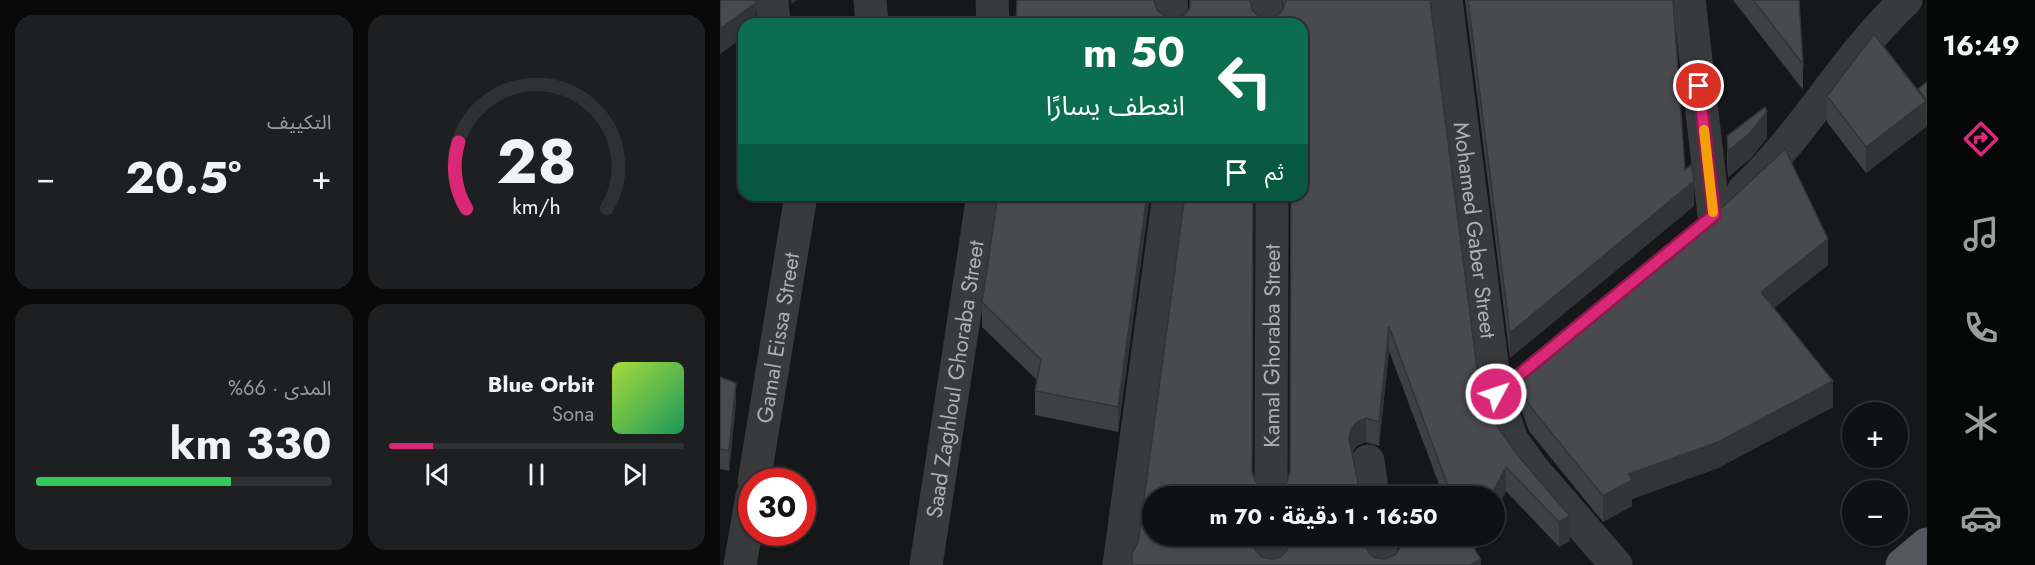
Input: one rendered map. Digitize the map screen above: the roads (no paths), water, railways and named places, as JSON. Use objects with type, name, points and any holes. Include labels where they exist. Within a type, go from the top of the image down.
[{"type":"main road","points":[[1902,565],[1927,544]]},
{"type":"street","points":[[772,0],[774,18]]},
{"type":"street","points":[[870,0],[872,18]]},
{"type":"street","points":[[992,0],[993,18]]},
{"type":"street","points":[[1172,0],[1173,18]]},
{"type":"street","points":[[1266,0],[1268,18]]},
{"type":"street","name":"Mohamed Gaber Street","points":[[1446,0],[1496,394],[1512,440],[1522,455],[1616,565]]},
{"type":"street","points":[[1689,0],[1714,215]]},
{"type":"street","points":[[1686,237],[1764,172],[1875,29],[1906,0]]},
{"type":"street","name":"Gamal Eissa Street","points":[[756,468],[800,201]]},
{"type":"street","name":"Saad Zaghloul Ghoraba Street","points":[[926,565],[983,201]]},
{"type":"street","points":[[1119,565],[1168,201]]},
{"type":"street","name":"Kamal Ghoraba Street","points":[[1271,486],[1272,201]]},
{"type":"street","points":[[1496,394],[1523,372]]},
{"type":"street","points":[[1368,461],[1372,486]]},
{"type":"street","points":[[740,565],[743,546]]},
{"type":"street","points":[[1271,546],[1271,565]]},
{"type":"street","points":[[1380,546],[1383,565]]}]
